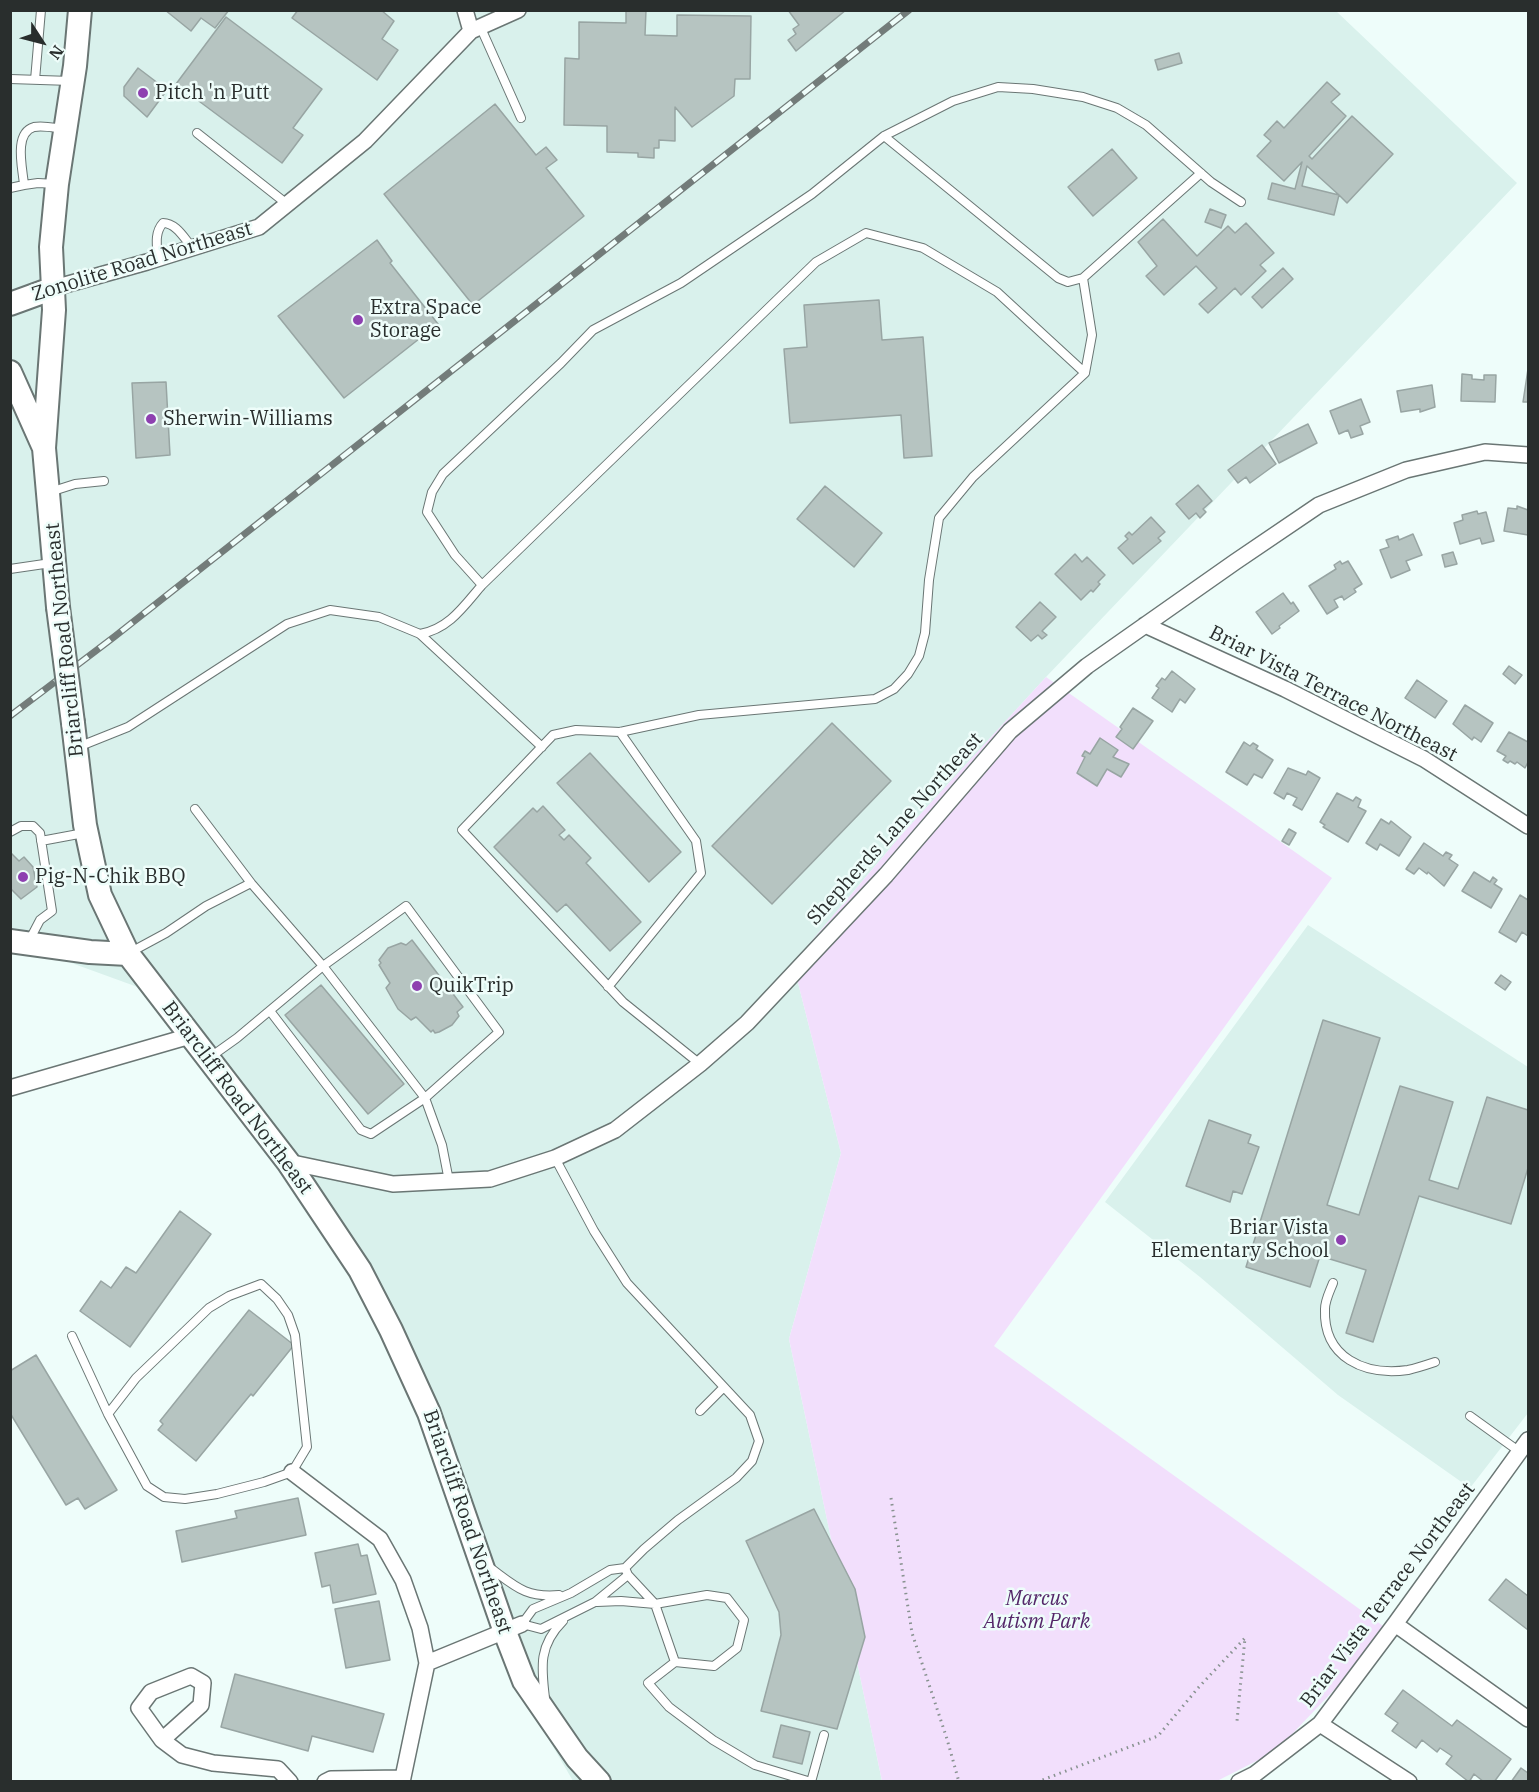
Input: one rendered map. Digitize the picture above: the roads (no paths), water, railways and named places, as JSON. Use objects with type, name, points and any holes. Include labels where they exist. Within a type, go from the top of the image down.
[{"type":"main road","points":[[44,448],[54,288],[51,247],[80,10]]},
{"type":"main road","name":"Zonolite Road Northeast","points":[[10,304],[54,288]]},
{"type":"main road","name":"Briarcliff Road Northeast","points":[[10,372],[44,448],[56,562],[58,607],[86,832],[100,895],[128,954],[288,1162],[360,1270],[391,1330],[429,1413],[480,1560],[513,1628],[524,1681],[577,1758],[599,1782]]},
{"type":"main road","points":[[19,942],[90,952],[128,954]]},
{"type":"street","points":[[465,10],[476,28]]},
{"type":"street","name":"Zonolite Road Northeast","points":[[54,288],[158,259],[259,227],[365,141],[476,28],[519,10]]},
{"type":"street","name":"Shepherds Lane Northeast","points":[[288,1162],[393,1184],[489,1179],[555,1158],[615,1130],[700,1064],[747,1023],[886,875],[1010,731],[1082,669],[1319,505],[1405,470],[1485,452],[1528,455]]},
{"type":"street","name":"Briar Vista Terrace Northeast","points":[[1145,624],[1285,689],[1424,759],[1528,826]]},
{"type":"street","points":[[10,1088],[190,1036]]},
{"type":"street","name":"Briar Vista Terrace Northeast","points":[[1239,1782],[1255,1774],[1320,1724],[1524,1446]]},
{"type":"street","points":[[292,1472],[380,1539],[403,1580],[420,1628],[427,1663],[402,1780],[331,1779],[325,1782]]},
{"type":"street","points":[[1395,1624],[1528,1719]]},
{"type":"street","points":[[427,1663],[513,1628]]},
{"type":"street","points":[[162,1740],[201,1705],[203,1683],[191,1676],[151,1692],[139,1708],[162,1740],[182,1755],[213,1763],[278,1769],[290,1782]]},
{"type":"street","points":[[1320,1724],[1408,1782]]},
{"type":"lane","points":[[35,80],[41,10]]},
{"type":"lane","points":[[476,28],[521,118]]},
{"type":"lane","points":[[10,79],[72,81]]},
{"type":"lane","points":[[482,585],[455,555],[427,512],[432,492],[443,474],[593,330],[681,283],[812,194],[884,136],[954,101],[998,87],[1033,89],[1083,97],[1117,108],[1146,125],[1201,173],[1241,202]]},
{"type":"lane","points":[[24,185],[21,143],[27,133],[37,126],[66,129]]},
{"type":"lane","points":[[197,132],[287,204]]},
{"type":"lane","points":[[884,136],[1058,278],[1068,282],[1083,278],[1201,173]]},
{"type":"lane","points":[[10,188],[38,183],[57,184]]},
{"type":"lane","points":[[158,259],[157,238],[159,228],[163,224],[169,223],[177,229],[192,247]]},
{"type":"lane","points":[[420,634],[434,632],[452,619],[482,585],[816,261],[866,233],[923,248],[997,292],[1085,374]]},
{"type":"lane","points":[[700,1064],[623,1002],[462,830],[553,735],[576,730],[620,732],[699,715],[875,699],[894,688],[908,674],[919,656],[925,633],[929,580],[939,518],[973,477],[1085,374],[1092,335],[1083,278]]},
{"type":"lane","points":[[49,492],[75,484],[104,481]]},
{"type":"lane","points":[[10,569],[56,562]]},
{"type":"lane","points":[[76,748],[128,727],[287,624],[330,610],[379,617],[420,634],[542,747]]},
{"type":"lane","points":[[608,987],[701,873],[696,841],[620,732]]},
{"type":"lane","points":[[195,809],[251,883],[323,966],[425,1098],[442,1145],[449,1181]]},
{"type":"lane","points":[[10,832],[21,826],[33,826],[40,833],[52,911],[19,942]]},
{"type":"lane","points":[[41,841],[86,832]]},
{"type":"lane","points":[[128,954],[166,933],[206,906],[251,883]]},
{"type":"lane","points":[[208,1059],[237,1038],[323,966],[406,906],[499,1032],[425,1098],[370,1134],[361,1130],[270,1011]]},
{"type":"lane","points":[[513,1628],[541,1629],[595,1602],[627,1572],[644,1548],[736,1478],[752,1461],[759,1441],[750,1415],[627,1282],[594,1231],[555,1158]]},
{"type":"lane","points":[[1333,1283],[1325,1307],[1326,1334],[1338,1353],[1358,1365],[1382,1370],[1407,1370],[1435,1362]]},
{"type":"lane","points":[[72,1336],[108,1414],[147,1486],[164,1497],[185,1499],[217,1494],[292,1472],[307,1447],[295,1335],[288,1315],[277,1299],[261,1284],[229,1296],[209,1308],[136,1378],[108,1414]]},
{"type":"lane","points":[[700,1410],[724,1388]]},
{"type":"lane","points":[[1470,1416],[1524,1446]]},
{"type":"lane","points":[[480,1560],[524,1592],[538,1595],[566,1594]]},
{"type":"lane","points":[[513,1628],[533,1609],[610,1570],[627,1572],[655,1604],[675,1662]]},
{"type":"lane","points":[[595,1602],[621,1600],[655,1604],[707,1595],[727,1598],[744,1620],[737,1648],[714,1666],[675,1662],[648,1683],[669,1707],[712,1740],[755,1765],[811,1782],[824,1735]]},
{"type":"lane","points":[[548,1717],[541,1676],[542,1662],[547,1641],[567,1616]]},
{"type":"railway","points":[[10,716],[114,637],[909,10]]},
{"type":"place","name":"Pitch 'n Putt","points":[[143,93]]},
{"type":"place","name":"Extra Space Storage","points":[[358,320]]},
{"type":"place","name":"Sherwin-Williams","points":[[151,419]]},
{"type":"place","name":"Pig-N-Chik BBQ","points":[[23,877]]},
{"type":"place","name":"QuikTrip","points":[[417,986]]},
{"type":"place","name":"Briar Vista Elementary School","points":[[1341,1240]]},
{"type":"park label","name":"Marcus Autism Park","points":[[1037,1610]]}]
